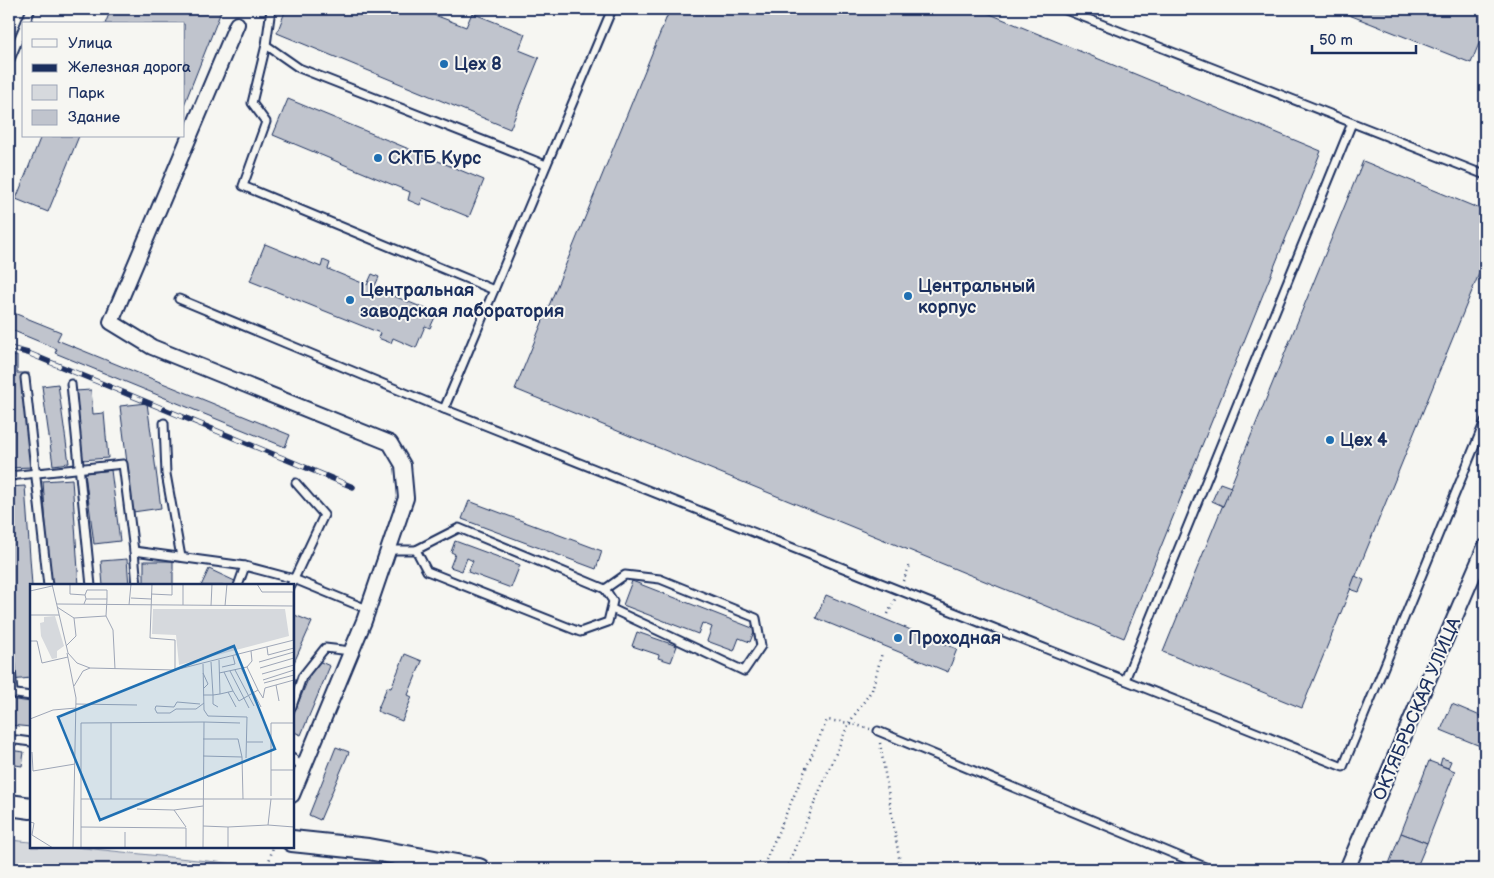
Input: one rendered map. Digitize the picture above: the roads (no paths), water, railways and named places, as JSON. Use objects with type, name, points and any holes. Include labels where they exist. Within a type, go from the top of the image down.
[{"type":"main road","points":[[9,805],[30,808]]},
{"type":"main road","points":[[294,841],[368,849],[479,869]]},
{"type":"street","points":[[237,24],[186,136],[111,322],[152,347],[390,443],[404,465],[406,498],[351,651],[303,769],[294,786]]},
{"type":"street","name":"ОКТЯБРЬСКАЯ УЛИЦА","points":[[1347,869],[1485,548]]},
{"type":"lane","points":[[25,22],[31,9]]},
{"type":"lane","points":[[271,9],[266,45],[252,104],[266,122],[243,186],[494,290]]},
{"type":"lane","points":[[444,409],[612,9]]},
{"type":"lane","points":[[1063,9],[1485,175]]},
{"type":"lane","points":[[9,62],[22,30]]},
{"type":"lane","points":[[266,45],[299,68],[546,165]]},
{"type":"lane","points":[[1125,680],[1352,123]]},
{"type":"lane","points":[[179,299],[444,409],[1343,767],[1485,421]]},
{"type":"lane","points":[[25,378],[48,584]]},
{"type":"lane","points":[[71,384],[91,584]]},
{"type":"lane","points":[[164,423],[166,474],[181,558]]},
{"type":"lane","points":[[9,476],[123,464],[134,551],[136,584]]},
{"type":"lane","points":[[292,582],[324,515],[296,483]]},
{"type":"lane","points":[[388,550],[416,550],[459,528],[605,589],[613,601],[608,622],[580,632],[427,571],[416,550]]},
{"type":"lane","points":[[134,551],[245,566],[367,609]]},
{"type":"lane","points":[[239,584],[245,566]]},
{"type":"lane","points":[[605,589],[625,575],[660,579],[756,618],[762,646],[744,671],[612,609]]},
{"type":"lane","points":[[9,643],[11,693],[30,696]]},
{"type":"lane","points":[[294,700],[302,677],[325,648],[351,651]]},
{"type":"lane","points":[[878,731],[1210,869]]},
{"type":"lane","points":[[9,739],[30,742]]},
{"type":"lane","points":[[294,759],[303,769]]},
{"type":"railway","points":[[9,348],[28,353],[353,487]]},
{"type":"place","name":"Цех 8","points":[[444,64]]},
{"type":"place","name":"СКТБ Курс","points":[[378,158]]},
{"type":"place","name":"Центральный корпус","points":[[908,296]]},
{"type":"place","name":"Центральная заводская лаборатория","points":[[350,300]]},
{"type":"place","name":"Цех 4","points":[[1330,440]]},
{"type":"place","name":"Проходная","points":[[898,638]]}]
